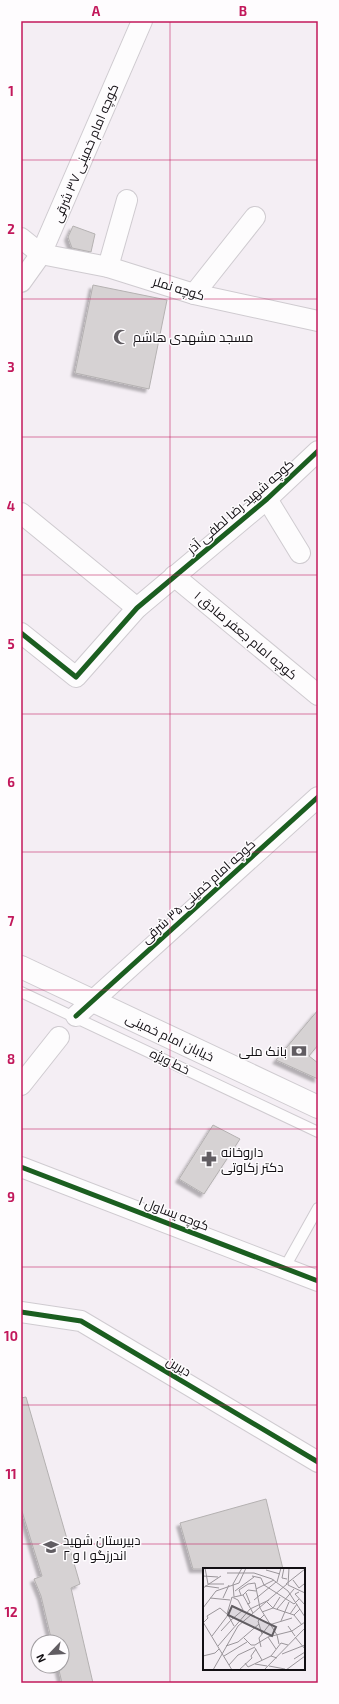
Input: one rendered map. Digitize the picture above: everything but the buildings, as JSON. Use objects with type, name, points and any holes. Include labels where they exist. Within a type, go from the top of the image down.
[{"type":"main road","name":"خیابان امام خمینی","points":[[21,967],[318,1108]]},
{"type":"street","name":"کوچه امام خمینی ۳۷ شرقی","points":[[21,282],[41,254],[142,21]]},
{"type":"street","points":[[108,267],[127,200]]},
{"type":"street","points":[[194,294],[256,216]]},
{"type":"street","points":[[21,238],[41,254]]},
{"type":"street","name":"کوچه نملر","points":[[41,254],[108,267],[194,294],[318,321]]},
{"type":"street","name":"کوچه شهید رضا لطفی آذر","points":[[21,633],[76,677],[137,608],[267,499],[318,451]]},
{"type":"street","points":[[267,499],[300,553]]},
{"type":"street","points":[[21,513],[137,608]]},
{"type":"street","name":"کوچه امام جعفر صادق ۱","points":[[174,576],[318,694]]},
{"type":"street","name":"کوچه امام خمینی ۳۵ شرقی","points":[[76,1016],[318,797]]},
{"type":"street","points":[[21,1085],[59,1037]]},
{"type":"street","name":"کوچه یساول ۱","points":[[21,1167],[285,1267],[318,1281]]},
{"type":"street","name":"دیرین","points":[[21,1312],[82,1321],[318,1462]]},
{"type":"lane","name":"خط ویژه","points":[[21,992],[76,1016],[318,1132]]},
{"type":"lane","points":[[285,1267],[318,1208]]},
{"type":"cycle path","points":[[21,633],[76,677],[137,608],[267,499],[318,451]]},
{"type":"cycle path","points":[[76,1016],[318,797]]},
{"type":"cycle path","points":[[21,1167],[318,1281]]},
{"type":"cycle path","points":[[21,1312],[81,1321],[318,1462]]},
{"type":"place","name":"مسجد مشهدی هاشم","points":[[121,337]]},
{"type":"place","name":"بانک ملی","points":[[299,1051]]},
{"type":"place","name":"داروخانه دکتر زکاوتی","points":[[209,1159]]},
{"type":"place","name":"دبیرستان شهید اندرزگو ۱ و ۲","points":[[51,1547]]}]
